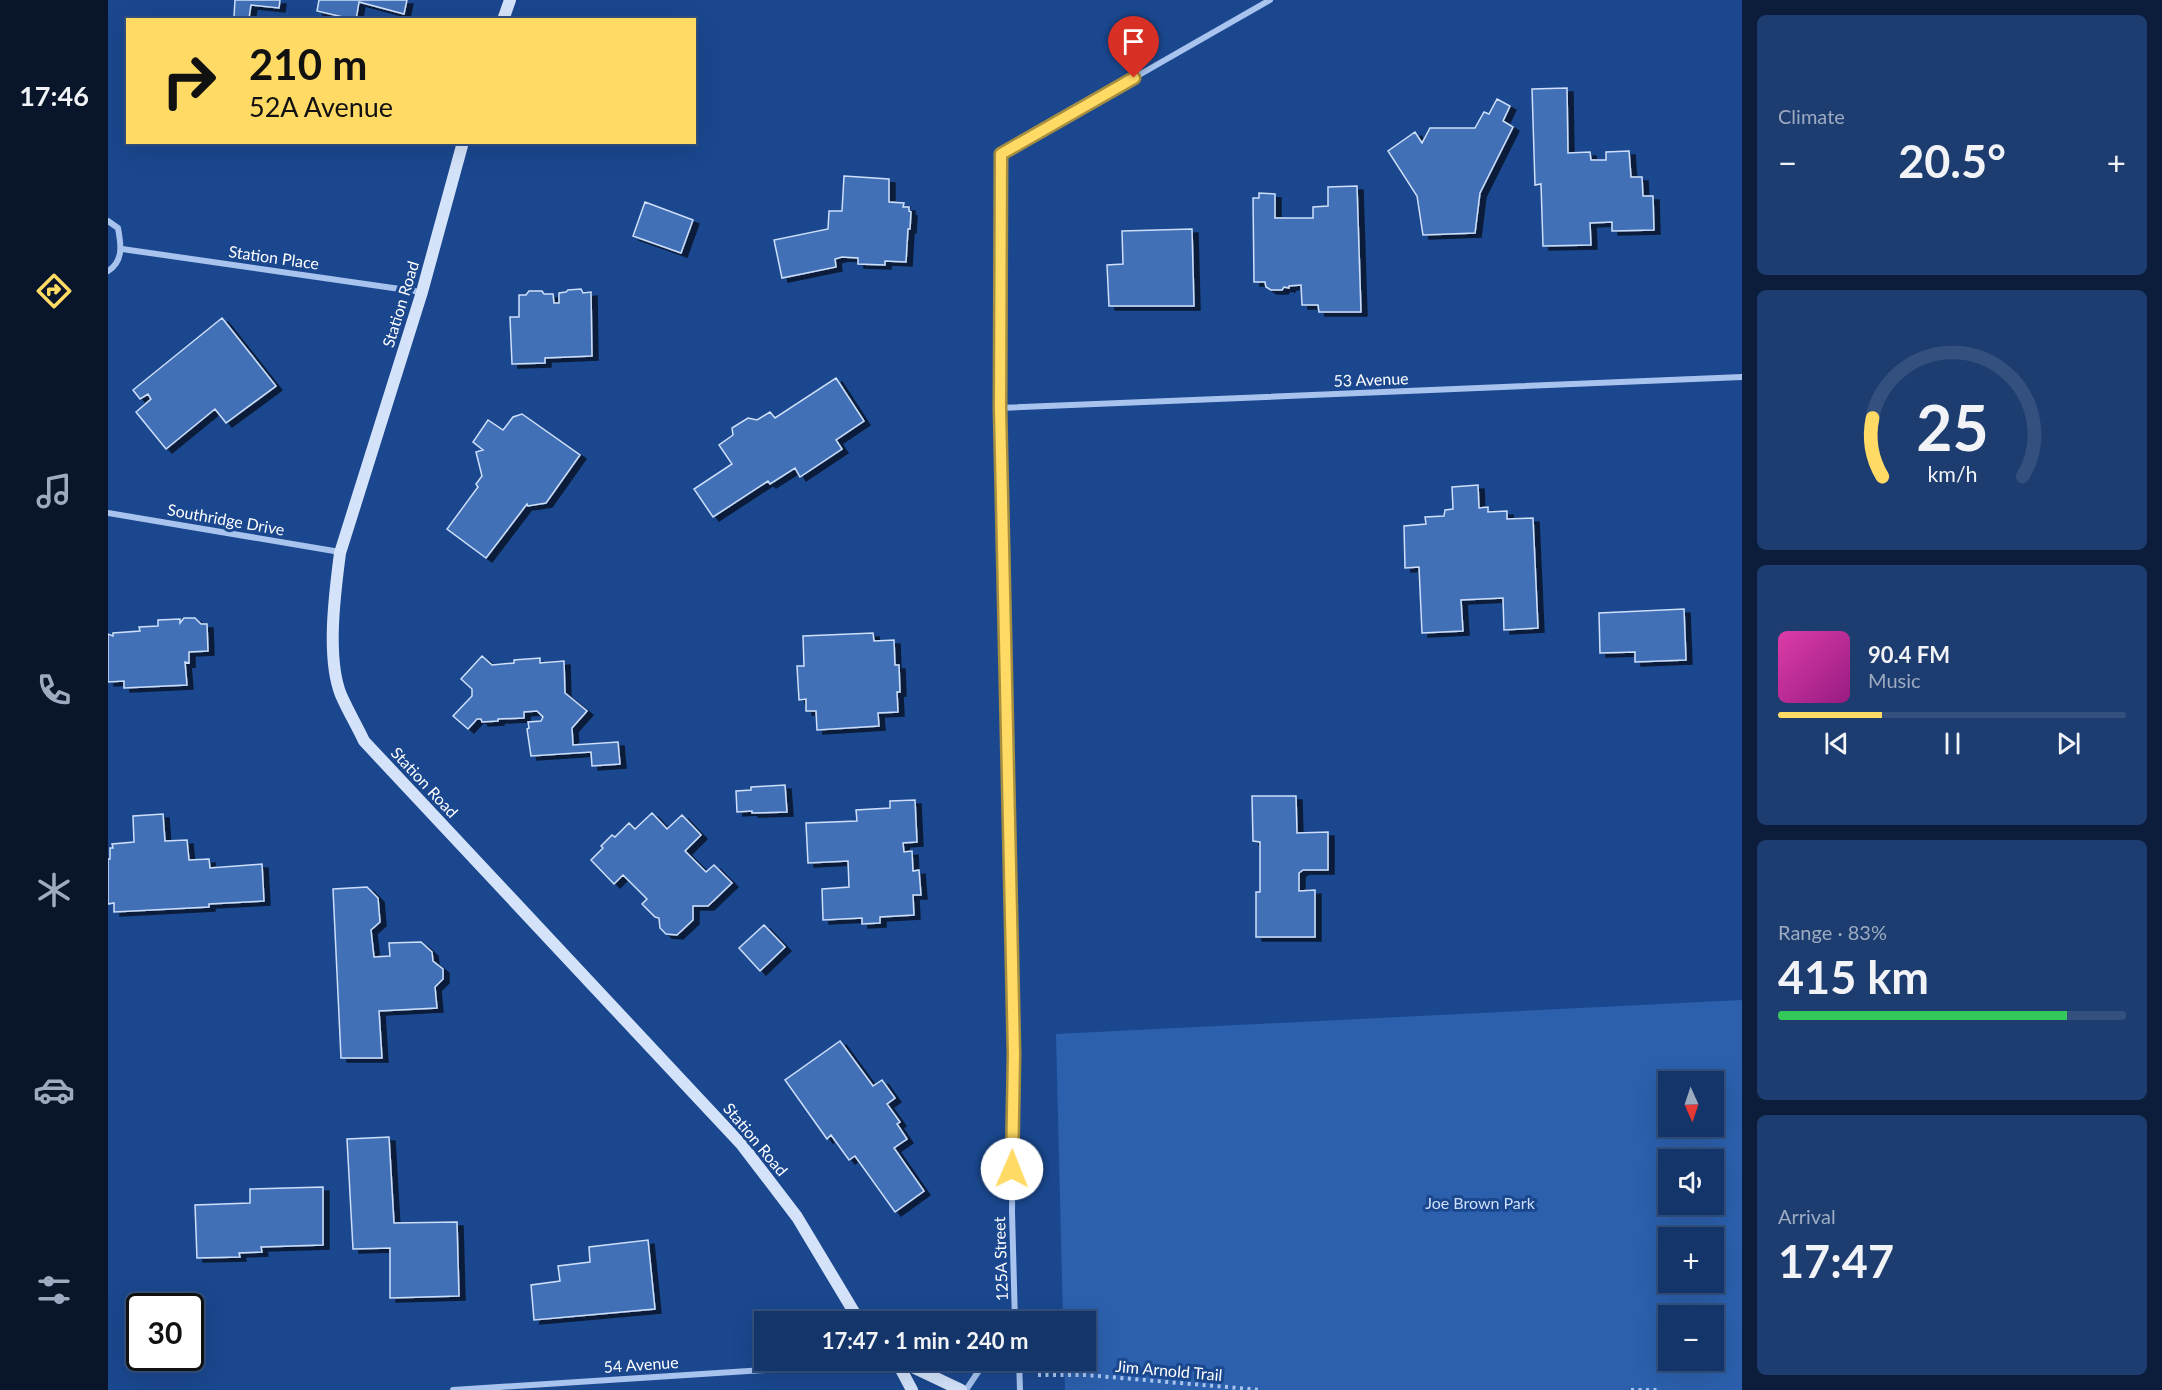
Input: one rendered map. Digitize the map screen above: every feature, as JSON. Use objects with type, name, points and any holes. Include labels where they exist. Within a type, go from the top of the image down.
[{"type":"street","points":[[503,18],[510,0]]},
{"type":"street","name":"125A Street","points":[[1014,1311],[1012,1212],[1014,1042],[1000,408],[1001,154],[1270,0]]},
{"type":"street","name":"Station Road","points":[[462,144],[422,292],[340,552],[333,653],[340,694],[364,741],[742,1145],[797,1217],[853,1311]]},
{"type":"street","points":[[108,221],[118,228],[122,249],[114,268],[108,272]]},
{"type":"street","name":"Station Place","points":[[122,249],[422,292]]},
{"type":"street","name":"53 Avenue","points":[[1000,408],[1742,377]]},
{"type":"street","name":"Southridge Drive","points":[[108,513],[340,552]]},
{"type":"street","name":"54 Avenue","points":[[453,1390],[754,1371]]},
{"type":"street","points":[[902,1371],[912,1390]]},
{"type":"street","points":[[921,1371],[963,1390],[978,1371]]},
{"type":"street","points":[[1019,1371],[1020,1390]]},
{"type":"path","name":"Jim Arnold Trail","points":[[1037,1375],[1086,1376],[1262,1390]]},
{"type":"path","points":[[1631,1390],[1661,1390]]},
{"type":"green space","name":"Joe Brown Park","points":[[1742,1000],[1742,1390],[1065,1390],[1064,1371],[1096,1371],[1096,1311],[1063,1311],[1056,1034]]},
{"type":"building","points":[[235,0],[280,0],[279,8],[251,5],[249,18],[234,17]]},
{"type":"building","points":[[319,0],[407,0],[404,14],[359,2],[356,18],[317,11]]},
{"type":"building","points":[[1567,88],[1568,153],[1590,152],[1591,160],[1606,160],[1606,152],[1629,151],[1631,177],[1642,177],[1643,196],[1653,196],[1654,230],[1612,231],[1612,222],[1590,223],[1591,245],[1543,246],[1541,184],[1535,185],[1532,89]]},
{"type":"building","points":[[1497,99],[1510,106],[1503,121],[1513,127],[1480,193],[1475,233],[1423,235],[1417,196],[1388,151],[1415,132],[1422,143],[1430,128],[1475,128],[1484,112],[1489,114]]},
{"type":"building","points":[[844,176],[889,179],[889,202],[904,203],[903,207],[909,207],[911,212],[906,262],[885,261],[885,265],[858,264],[858,258],[842,257],[835,259],[836,267],[782,278],[774,240],[828,229],[829,211],[842,211]]},
{"type":"building","points":[[1357,186],[1361,312],[1319,312],[1318,305],[1302,305],[1301,285],[1284,287],[1282,290],[1271,290],[1266,287],[1265,282],[1254,282],[1253,198],[1259,198],[1259,193],[1275,194],[1275,218],[1313,218],[1313,207],[1328,206],[1328,187]]},
{"type":"building","points":[[645,202],[693,220],[681,253],[633,236]]},
{"type":"building","points":[[1192,229],[1194,306],[1109,306],[1107,265],[1123,264],[1122,231]]},
{"type":"building","points":[[581,289],[583,293],[591,292],[592,356],[545,358],[545,363],[512,364],[510,317],[519,317],[519,295],[526,295],[529,291],[542,291],[544,294],[553,294],[554,303],[559,303],[559,293]]},
{"type":"building","points":[[222,318],[276,386],[226,423],[215,409],[166,449],[136,412],[151,399],[148,394],[140,399],[133,390]]},
{"type":"building","points":[[836,378],[864,421],[836,440],[842,449],[800,477],[795,468],[770,484],[768,481],[713,517],[694,489],[732,464],[719,445],[733,435],[732,428],[748,418],[757,420],[770,412],[775,418]]},
{"type":"building","points":[[522,414],[580,455],[546,503],[528,506],[527,504],[486,558],[447,529],[478,487],[476,484],[482,476],[476,452],[483,450],[473,442],[488,420],[503,430],[513,417]]},
{"type":"building","points":[[1478,485],[1479,508],[1488,507],[1488,512],[1507,511],[1507,519],[1533,518],[1538,628],[1504,630],[1503,598],[1461,600],[1463,631],[1422,633],[1419,567],[1405,568],[1404,526],[1426,524],[1425,517],[1444,516],[1445,510],[1453,509],[1452,487]]},
{"type":"building","points":[[1684,609],[1686,660],[1635,662],[1635,652],[1600,653],[1599,613]]},
{"type":"building","points":[[184,618],[195,618],[201,624],[207,624],[208,651],[189,652],[189,663],[185,662],[187,685],[124,688],[124,681],[108,682],[108,634],[113,636],[113,633],[140,631],[139,627],[158,626],[158,620],[180,619],[180,623]]},
{"type":"building","points":[[873,633],[874,641],[894,640],[895,665],[899,665],[898,712],[878,713],[879,726],[817,730],[816,711],[806,711],[806,699],[799,700],[797,666],[804,666],[803,636]]},
{"type":"building","points":[[482,656],[492,665],[540,658],[540,663],[564,661],[565,693],[587,711],[572,728],[573,745],[618,742],[620,764],[592,766],[591,752],[531,756],[527,729],[529,728],[528,722],[541,721],[543,717],[537,711],[524,712],[524,718],[482,722],[481,719],[477,719],[468,729],[453,716],[472,696],[472,689],[461,679]]},
{"type":"building","points":[[785,785],[787,812],[737,812],[736,791],[751,790],[751,787]]},
{"type":"building","points":[[1252,796],[1296,796],[1297,833],[1328,832],[1328,870],[1303,870],[1299,873],[1299,891],[1315,890],[1315,937],[1256,937],[1256,892],[1260,892],[1260,842],[1253,841]]},
{"type":"building","points":[[915,800],[917,842],[903,843],[904,852],[912,851],[913,871],[919,870],[921,895],[913,895],[914,915],[880,917],[880,923],[862,924],[862,918],[823,920],[822,889],[849,887],[848,861],[808,863],[806,823],[857,821],[856,810],[890,808],[890,801]]},
{"type":"building","points":[[652,813],[667,829],[682,815],[701,835],[685,851],[706,872],[714,865],[732,883],[708,906],[693,906],[693,920],[677,935],[666,934],[660,928],[659,918],[642,904],[647,899],[623,875],[614,884],[591,860],[612,835],[615,837],[629,823],[635,829]]},
{"type":"building","points":[[163,814],[165,841],[187,840],[189,860],[209,859],[210,868],[262,864],[264,901],[209,904],[209,907],[114,912],[114,903],[108,904],[108,859],[110,859],[110,848],[113,848],[112,844],[134,842],[133,816]]},
{"type":"building","points":[[367,887],[378,898],[380,922],[371,930],[374,957],[390,956],[389,943],[421,942],[432,952],[433,961],[443,969],[443,979],[435,987],[437,1008],[379,1011],[382,1058],[341,1058],[333,889]]},
{"type":"building","points":[[764,925],[785,947],[760,971],[739,948]]},
{"type":"building","points":[[840,1041],[873,1086],[882,1080],[895,1098],[887,1104],[900,1122],[897,1124],[907,1139],[894,1148],[924,1191],[895,1212],[855,1156],[849,1160],[831,1135],[827,1139],[785,1080]]},
{"type":"building","points":[[389,1137],[394,1223],[457,1222],[459,1296],[390,1298],[390,1248],[353,1249],[347,1139]]},
{"type":"building","points":[[323,1187],[323,1245],[261,1247],[262,1252],[239,1253],[240,1257],[197,1258],[195,1205],[250,1203],[250,1189]]},
{"type":"building","points":[[648,1240],[655,1309],[534,1320],[531,1285],[560,1281],[558,1266],[590,1262],[589,1247]]},
{"type":"route","points":[[1012,1169],[1014,1054],[1000,408],[1001,154],[1134,78]]}]
